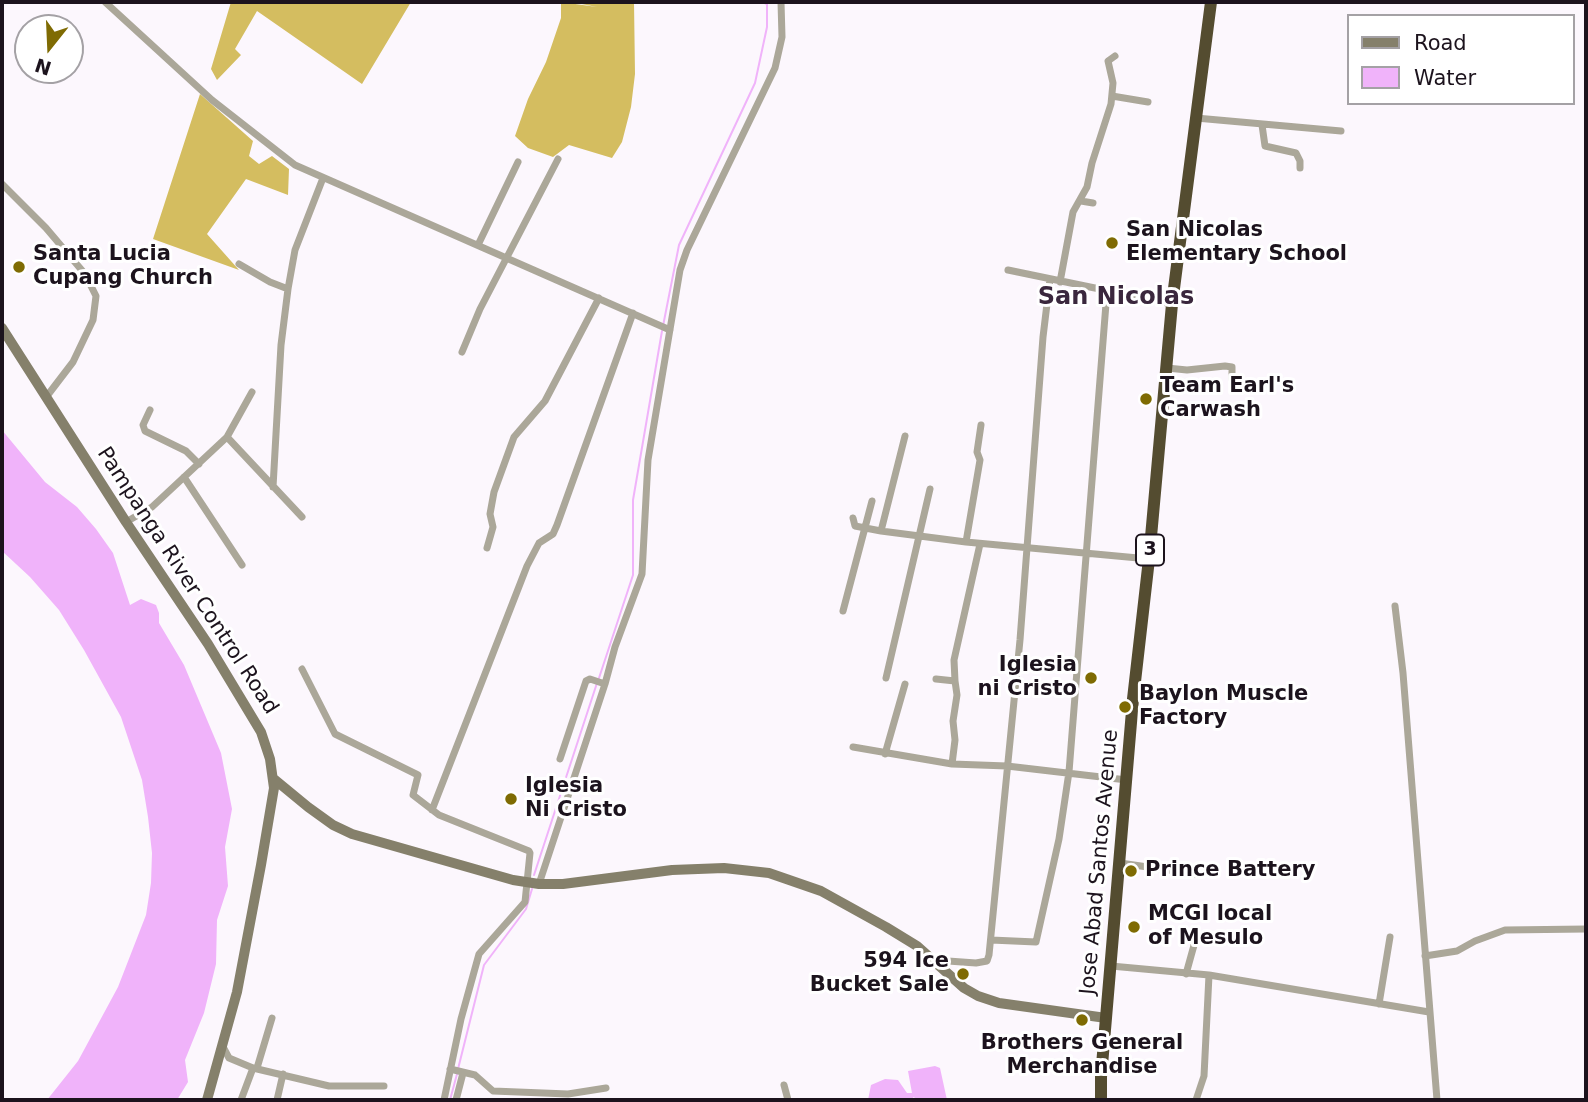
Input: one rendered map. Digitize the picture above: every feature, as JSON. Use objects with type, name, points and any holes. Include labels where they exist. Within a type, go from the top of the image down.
[{"type":"highway","name":"Jose Abad Santos Avenue","points":[[1101,1100],[1127,780],[1172,304],[1210,2]]},
{"type":"main road","name":"Pampanga River Control Road","points":[[2,328],[126,522],[208,643],[261,732],[274,779]]},
{"type":"main road","points":[[274,779],[333,825],[352,834],[527,882],[564,884],[673,870],[724,868],[769,873],[832,897],[886,927],[917,946],[964,988],[978,996],[999,1003],[1106,1018]]},
{"type":"main road","points":[[207,1100],[237,992],[274,779]]},
{"type":"street","points":[[105,2],[212,100],[295,165],[669,329]]},
{"type":"street","points":[[539,884],[615,648],[642,574],[648,460],[680,270],[687,250],[775,68],[782,37],[781,2]]},
{"type":"street","points":[[1060,282],[1073,212],[1087,187],[1112,96],[1113,83],[1108,61],[1115,56]]},
{"type":"street","points":[[1112,96],[1148,102]]},
{"type":"street","points":[[1196,118],[1341,131]]},
{"type":"street","points":[[1262,125],[1265,146],[1296,153],[1300,168]]},
{"type":"street","points":[[462,352],[506,257],[558,159]]},
{"type":"street","points":[[478,245],[517,162]]},
{"type":"street","points":[[273,487],[281,345],[288,289],[295,250],[323,178]]},
{"type":"street","points":[[2,184],[46,228],[85,274],[96,296],[93,320],[73,362],[47,396]]},
{"type":"street","points":[[1081,201],[1093,203]]},
{"type":"street","points":[[239,264],[288,289]]},
{"type":"street","points":[[1008,270],[1172,304]]},
{"type":"street","points":[[933,960],[976,963],[987,961],[991,940],[1028,548],[1040,364],[1050,279]]},
{"type":"street","points":[[991,940],[1036,943],[1059,839],[1069,772],[1107,291]]},
{"type":"street","points":[[486,548],[493,527],[490,514],[494,492],[514,437],[545,401],[599,298]]},
{"type":"street","points":[[432,810],[527,566],[539,543],[553,534],[557,525],[633,313]]},
{"type":"street","points":[[1167,368],[1187,370],[1232,367],[1232,379]]},
{"type":"street","points":[[126,522],[152,507],[227,437],[252,392]]},
{"type":"street","points":[[150,410],[143,425],[145,431],[186,451],[199,464]]},
{"type":"street","points":[[966,542],[980,460],[977,452],[981,425]]},
{"type":"street","points":[[881,531],[905,436]]},
{"type":"street","points":[[227,437],[302,517]]},
{"type":"street","points":[[184,477],[242,565]]},
{"type":"street","points":[[886,678],[930,489]]},
{"type":"street","points":[[843,611],[872,500]]},
{"type":"street","points":[[853,518],[855,526],[920,537],[1149,559]]},
{"type":"street","points":[[952,764],[955,740],[953,721],[957,695],[954,660],[980,544]]},
{"type":"street","points":[[1395,606],[1403,673],[1437,1100]]},
{"type":"street","points":[[302,669],[335,734],[418,775],[413,795],[439,815],[529,850],[525,902],[479,954],[461,1019],[456,1100]]},
{"type":"street","points":[[936,679],[955,681]]},
{"type":"street","points":[[560,759],[586,681],[604,684]]},
{"type":"street","points":[[885,754],[905,684]]},
{"type":"street","points":[[853,747],[952,764],[1007,766],[1127,780]]},
{"type":"street","points":[[1120,863],[1196,874]]},
{"type":"street","points":[[1425,956],[1457,951],[1505,930],[1586,929]]},
{"type":"street","points":[[1379,1004],[1390,937]]},
{"type":"street","points":[[1186,974],[1196,938]]},
{"type":"street","points":[[1111,966],[1209,975],[1429,1012]]},
{"type":"street","points":[[1196,1100],[1205,1076],[1209,975]]},
{"type":"street","points":[[242,1100],[272,1018]]},
{"type":"street","points":[[222,1045],[229,1058],[255,1068],[329,1086],[384,1086]]},
{"type":"street","points":[[456,1071],[475,1075],[493,1091],[568,1094],[606,1088]]},
{"type":"street","points":[[444,1100],[456,1071]]},
{"type":"street","points":[[277,1100],[284,1074]]},
{"type":"street","points":[[785,1085],[788,1100]]},
{"type":"shaded area","points":[[231,2],[411,2],[362,84],[257,11],[235,49],[241,55],[217,80],[211,69]]},
{"type":"shaded area","points":[[561,2],[597,7],[571,2],[634,2],[635,74],[631,107],[622,142],[612,158],[569,145],[553,157],[528,148],[515,136],[528,99],[546,62],[561,18]]},
{"type":"shaded area","points":[[200,94],[253,141],[249,156],[259,164],[272,156],[289,169],[288,195],[246,179],[207,234],[239,270],[153,239]]},
{"type":"water","points":[[2,430],[45,482],[77,507],[96,529],[113,553],[130,605],[141,599],[156,605],[159,623],[184,665],[221,753],[232,809],[225,847],[228,886],[217,920],[216,964],[204,1013],[185,1060],[188,1082],[177,1100],[47,1100],[78,1061],[118,987],[146,915],[152,853],[142,780],[121,717],[59,610],[2,551]]},
{"type":"water","points":[[935,1066],[940,1068],[947,1100],[916,1100],[914,1097],[910,1100],[868,1100],[871,1085],[885,1079],[898,1080],[907,1093],[912,1093],[908,1071]]},
{"type":"waterway","points":[[663,326],[679,245],[755,83],[767,27],[767,4],[762,2]]},
{"type":"waterway","points":[[599,678],[633,575],[633,500],[662,331]]},
{"type":"waterway","points":[[534,875],[597,683]]},
{"type":"waterway","points":[[458,1069],[484,965],[526,909],[532,889]]},
{"type":"waterway","points":[[450,1100],[457,1074]]},
{"type":"place","name":"San Nicolas Elementary School","points":[[1112,243]]},
{"type":"place","name":"Santa Lucia Cupang Church","points":[[19,267]]},
{"type":"place","name":"Team Earl's Carwash","points":[[1146,399]]},
{"type":"place","name":"Iglesia ni Cristo","points":[[1091,678]]},
{"type":"place","name":"Baylon Muscle Factory","points":[[1125,707]]},
{"type":"place","name":"Iglesia Ni Cristo","points":[[511,799]]},
{"type":"place","name":"Prince Battery","points":[[1131,871]]},
{"type":"place","name":"MCGI local of Mesulo","points":[[1134,927]]},
{"type":"place","name":"594 Ice Bucket Sale","points":[[963,974]]},
{"type":"place","name":"Brothers General Merchandise","points":[[1082,1020]]},
{"type":"district","name":"San Nicolas","points":[[1116,298]]}]
